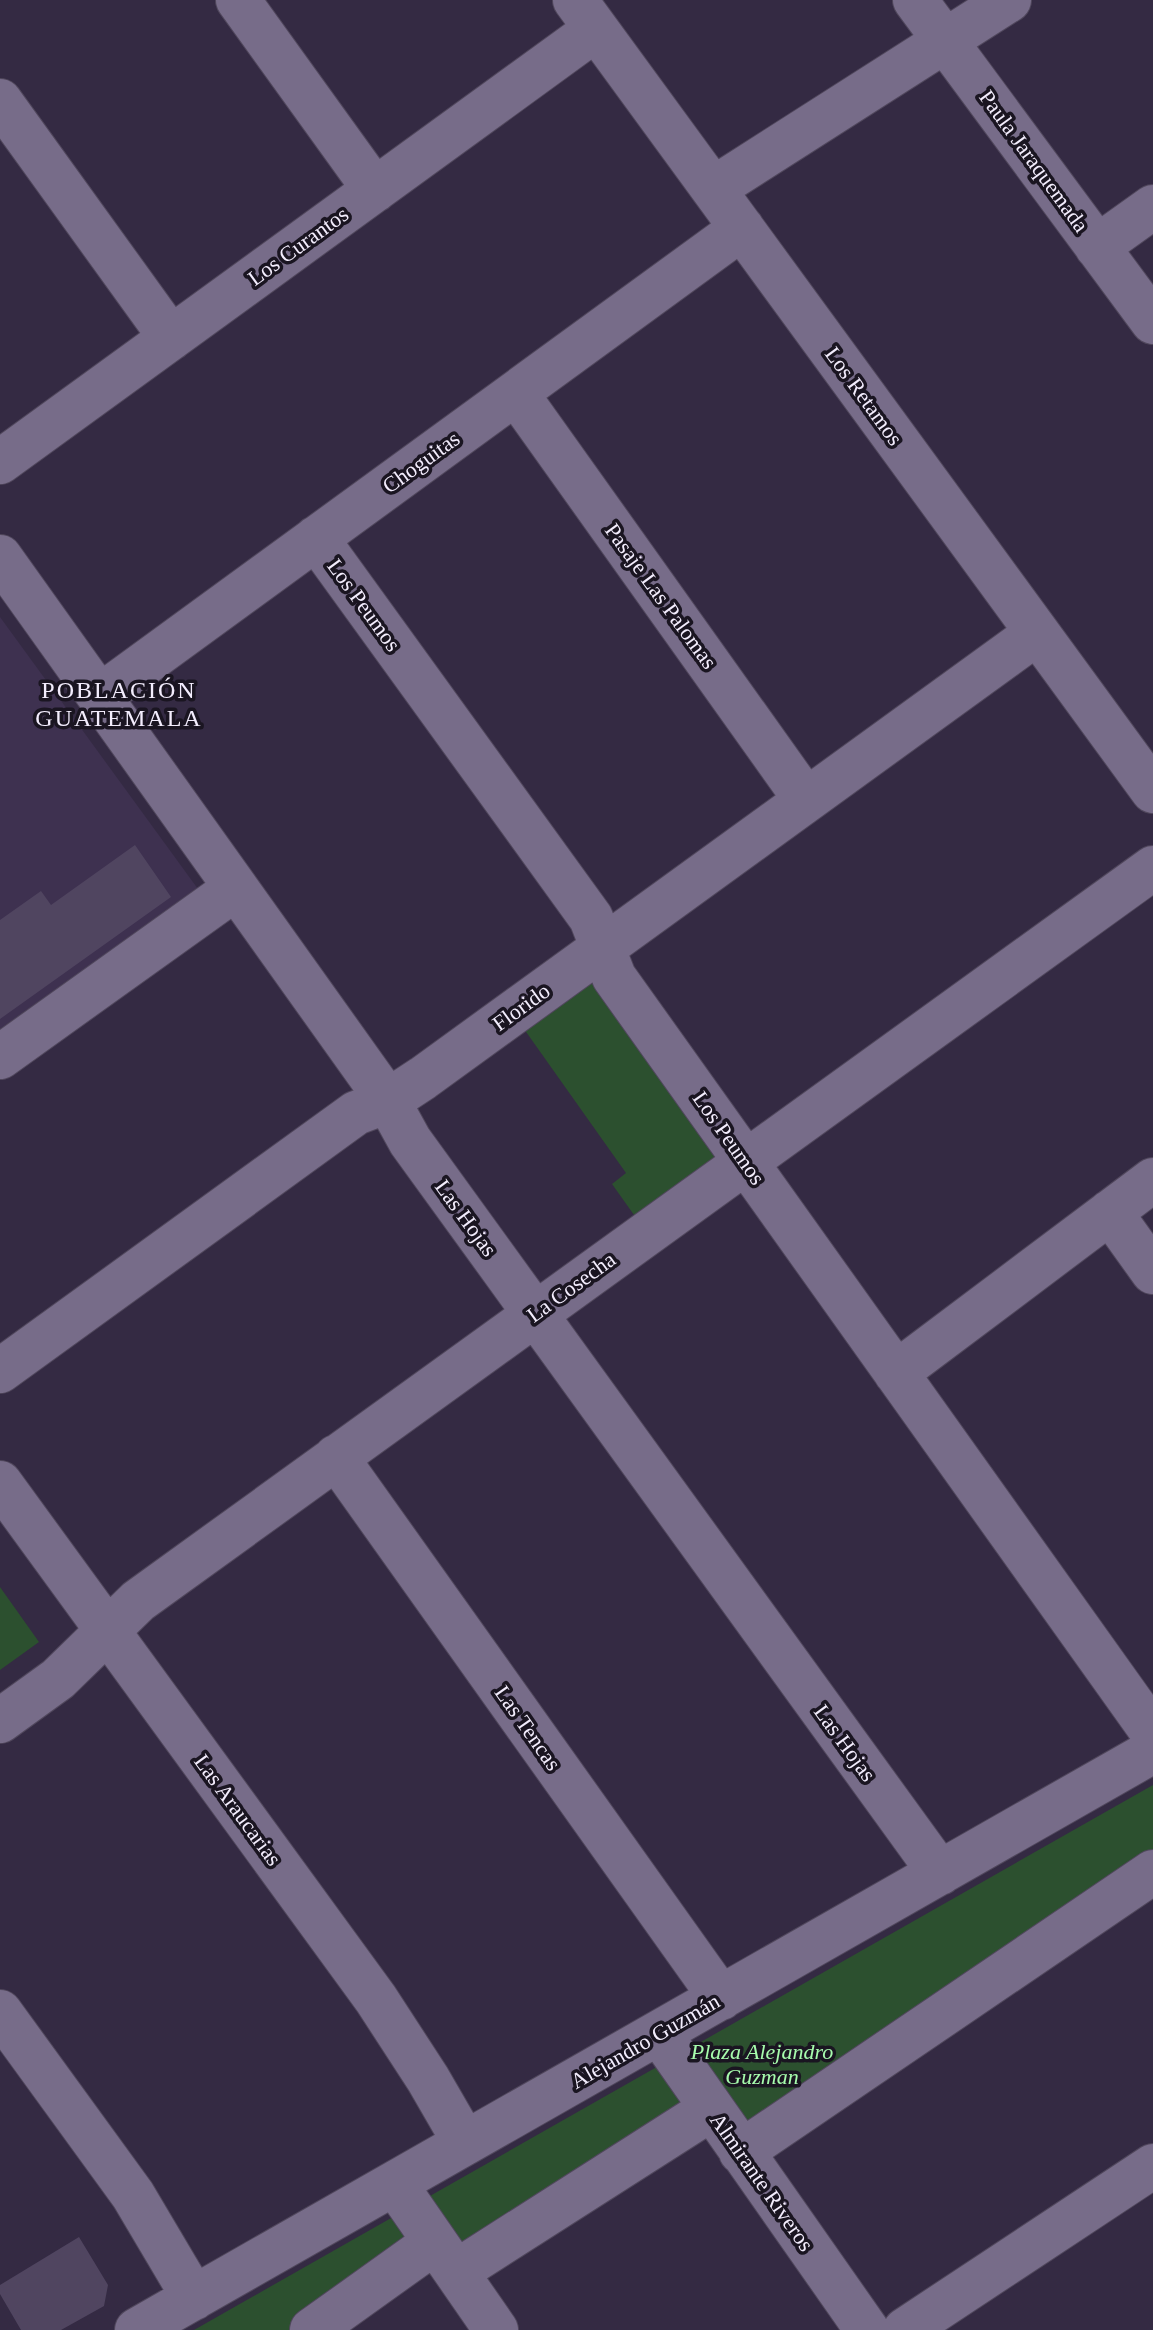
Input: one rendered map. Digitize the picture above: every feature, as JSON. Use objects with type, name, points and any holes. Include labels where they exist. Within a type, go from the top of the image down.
[{"type":"street","points":[[238,0],[375,190]]},
{"type":"street","name":"Paula Jaraquemada","points":[[915,0],[1153,322]]},
{"type":"street","points":[[713,189],[1009,0]]},
{"type":"street","name":"Los Curantos","points":[[0,462],[375,190],[586,15]]},
{"type":"street","name":"Los Retamos","points":[[586,15],[1153,791]]},
{"type":"street","points":[[0,101],[171,338]]},
{"type":"street","points":[[1097,247],[1153,207]]},
{"type":"street","name":"Choguitas","points":[[100,696],[742,228]]},
{"type":"street","name":"Pasaje Las Palomas","points":[[516,393],[806,800]]},
{"type":"street","name":"Los Peumos","points":[[316,538],[591,918],[614,977],[1153,1733]]},
{"type":"street","name":"Las Hojas","points":[[0,557],[388,1101],[410,1141],[940,1873]]},
{"type":"street","name":"Florido","points":[[0,1371],[356,1113],[388,1101],[1037,633]]},
{"type":"street","name":"La Cosecha","points":[[0,1721],[58,1679],[138,1601],[1153,868]]},
{"type":"street","points":[[0,1057],[236,888]]},
{"type":"street","points":[[896,1373],[1153,1180]]},
{"type":"street","points":[[1110,1212],[1153,1272]]},
{"type":"street","name":"Las Tencas","points":[[336,1457],[721,1998]]},
{"type":"street","name":"Las Araucarias","points":[[0,1483],[376,1999],[465,2143]]},
{"type":"street","name":"Alejandro Guzmán","points":[[169,2318],[465,2143],[1153,1751]]},
{"type":"street","points":[[741,2152],[1153,1872]]},
{"type":"street","points":[[3,2021],[133,2195],[169,2318]]},
{"type":"street","name":"Almirante Riveros","points":[[659,2033],[867,2330]]},
{"type":"street","points":[[312,2330],[711,2109]]},
{"type":"street","points":[[905,2330],[1148,2179]]},
{"type":"street","points":[[395,2184],[496,2330]]},
{"type":"shaded area","points":[[0,617],[198,889],[0,1029]]},
{"type":"green space","points":[[594,979],[724,1161],[639,1222],[612,1184],[626,1173],[524,1029]]},
{"type":"green space","points":[[0,1587],[39,1642],[0,1670]]},
{"type":"green space","name":"Plaza Alejandro Guzman","points":[[1153,1785],[1153,1858],[747,2134],[722,2094],[456,2262],[435,2231],[303,2330],[194,2330]]},
{"type":"building","points":[[135,845],[171,897],[0,1019],[0,920],[41,891],[51,905]]},
{"type":"building","points":[[79,2237],[108,2285],[104,2306],[61,2330],[21,2330],[0,2294],[0,2285]]},
{"type":"district","name":"POBLACIÓN GUATEMALA","points":[[119,704]]}]
